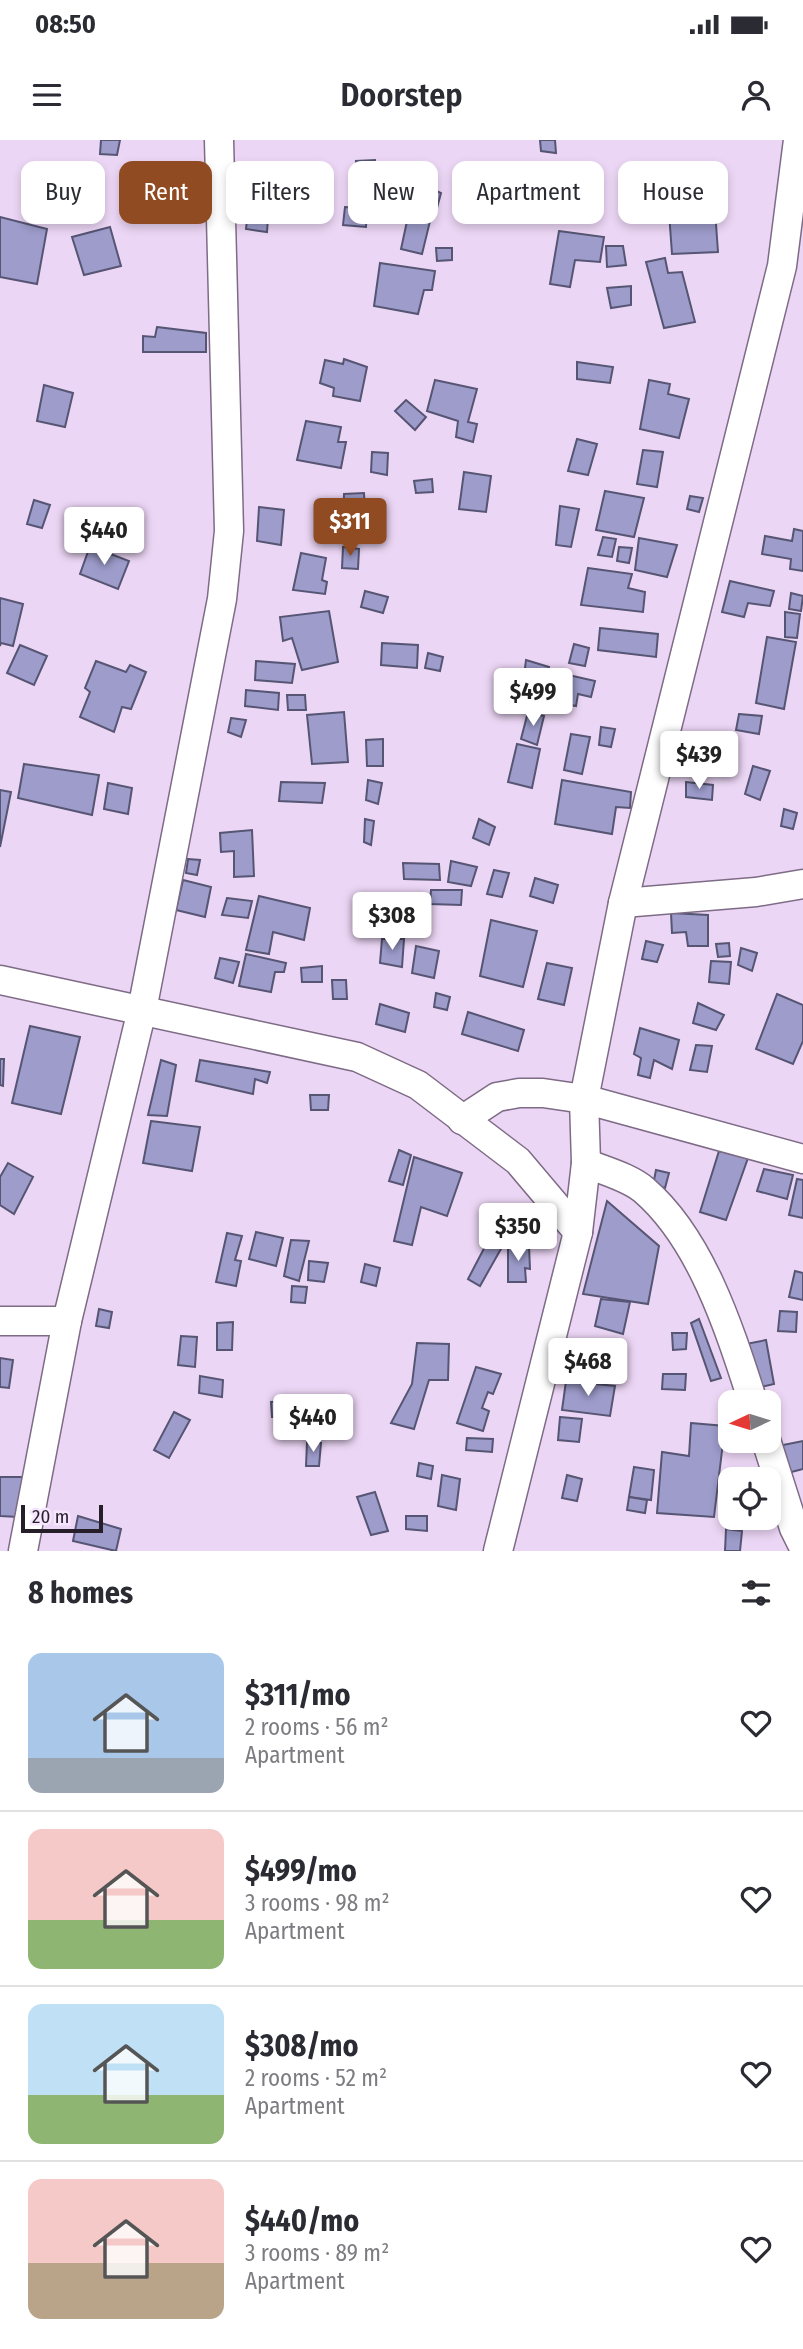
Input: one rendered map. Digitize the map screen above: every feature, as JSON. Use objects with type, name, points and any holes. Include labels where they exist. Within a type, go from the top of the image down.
[{"type":"street","points":[[23,1551],[68,1321],[142,1010],[222,599],[229,531],[219,140]]},
{"type":"street","points":[[498,1551],[578,1233],[586,1163],[584,1099],[624,903],[792,269],[798,140]]},
{"type":"street","points":[[624,903],[756,892],[803,884]]},
{"type":"street","points":[[0,980],[357,1057],[418,1085],[518,1161],[578,1233]]},
{"type":"street","points":[[462,1120],[484,1103],[519,1093],[584,1099],[803,1159]]},
{"type":"street","points":[[586,1163],[642,1188],[676,1221],[727,1321],[749,1390]]},
{"type":"street","points":[[0,1321],[68,1321]]},
{"type":"street","points":[[770,1453],[794,1528],[803,1546]]},
{"type":"building","points":[[101,140],[120,140],[117,155],[100,154]]},
{"type":"building","points":[[540,140],[555,140],[556,153],[541,151]]},
{"type":"building","points":[[345,207],[348,207],[348,224],[366,224],[366,227],[343,225]]},
{"type":"building","points":[[0,217],[47,229],[37,284],[0,277]]},
{"type":"building","points":[[247,224],[268,224],[267,232],[246,229]]},
{"type":"building","points":[[406,224],[429,224],[422,254],[401,249]]},
{"type":"building","points":[[670,224],[716,224],[718,252],[672,254]]},
{"type":"building","points":[[110,227],[121,266],[84,275],[72,237]]},
{"type":"building","points":[[559,231],[604,237],[600,262],[575,260],[570,287],[550,284]]},
{"type":"building","points":[[606,246],[623,246],[626,265],[607,267]]},
{"type":"building","points":[[436,248],[452,248],[452,260],[437,261]]},
{"type":"building","points":[[665,258],[668,273],[682,272],[695,322],[664,328],[646,262]]},
{"type":"building","points":[[380,263],[435,271],[432,290],[424,290],[418,314],[374,306]]},
{"type":"building","points":[[631,286],[631,305],[611,308],[607,288]]},
{"type":"building","points":[[157,327],[206,333],[206,352],[143,352],[143,336],[155,337]]},
{"type":"building","points":[[344,359],[367,367],[360,401],[333,396],[334,388],[320,383],[325,360],[343,364]]},
{"type":"building","points":[[577,362],[613,367],[610,383],[577,379]]},
{"type":"building","points":[[435,380],[477,389],[468,422],[477,424],[473,442],[456,437],[458,421],[427,411]]},
{"type":"building","points":[[649,380],[670,384],[668,394],[689,399],[679,438],[640,429]]},
{"type":"building","points":[[44,385],[73,393],[65,427],[37,421]]},
{"type":"building","points":[[406,400],[426,417],[415,430],[395,411]]},
{"type":"building","points":[[306,421],[341,427],[338,442],[346,442],[341,468],[297,460]]},
{"type":"building","points":[[577,439],[597,444],[588,475],[568,471]]},
{"type":"building","points":[[643,450],[663,452],[657,487],[637,484]]},
{"type":"building","points":[[372,452],[388,453],[387,475],[371,472]]},
{"type":"building","points":[[464,472],[491,476],[486,512],[459,509]]},
{"type":"building","points":[[432,479],[433,492],[416,493],[414,481]]},
{"type":"building","points":[[605,491],[644,498],[634,537],[596,530]]},
{"type":"building","points":[[364,493],[365,513],[359,513],[359,533],[343,533],[344,494]]},
{"type":"building","points":[[690,496],[703,498],[699,512],[687,509]]},
{"type":"building","points":[[34,500],[50,505],[42,528],[27,524]]},
{"type":"building","points":[[560,506],[579,509],[571,547],[556,545]]},
{"type":"building","points":[[259,507],[284,510],[281,545],[257,541]]},
{"type":"building","points":[[794,529],[803,531],[803,571],[790,569],[791,559],[762,554],[765,536],[792,541]]},
{"type":"building","points":[[603,537],[616,539],[612,557],[598,555]]},
{"type":"building","points":[[639,538],[677,545],[667,577],[635,570]]},
{"type":"building","points":[[90,546],[129,561],[118,589],[80,574]]},
{"type":"building","points":[[343,547],[359,549],[358,569],[342,568]]},
{"type":"building","points":[[619,547],[632,548],[629,563],[617,561]]},
{"type":"building","points":[[301,553],[326,558],[322,580],[327,582],[325,594],[293,590]]},
{"type":"building","points":[[588,568],[632,574],[628,588],[645,592],[643,612],[581,605]]},
{"type":"building","points":[[730,581],[774,591],[770,606],[748,603],[744,617],[722,612]]},
{"type":"building","points":[[365,591],[388,597],[383,613],[361,607]]},
{"type":"building","points":[[791,593],[803,596],[801,611],[789,609]]},
{"type":"building","points":[[0,598],[23,604],[13,646],[1,643],[0,646]]},
{"type":"building","points":[[329,611],[338,662],[302,670],[292,638],[283,641],[280,617]]},
{"type":"building","points":[[785,612],[800,614],[797,638],[785,637]]},
{"type":"building","points":[[600,628],[658,634],[656,657],[598,650]]},
{"type":"building","points":[[767,637],[796,642],[784,709],[756,703]]},
{"type":"building","points":[[382,643],[418,645],[417,668],[381,665]]},
{"type":"building","points":[[574,644],[589,648],[585,666],[569,663]]},
{"type":"building","points":[[20,645],[47,656],[34,685],[7,673]]},
{"type":"building","points":[[428,653],[443,657],[440,671],[425,668]]},
{"type":"building","points":[[526,660],[549,667],[546,682],[524,676]]},
{"type":"building","points":[[96,661],[126,672],[130,665],[146,672],[131,709],[122,707],[114,732],[80,717],[90,692],[85,688]]},
{"type":"building","points":[[256,661],[295,664],[292,683],[255,680]]},
{"type":"building","points":[[564,674],[595,681],[591,697],[578,694],[576,706],[558,703]]},
{"type":"building","points":[[246,690],[279,693],[278,710],[245,706]]},
{"type":"building","points":[[287,695],[305,695],[306,710],[288,710]]},
{"type":"building","points":[[344,712],[348,762],[312,764],[307,715]]},
{"type":"building","points":[[528,712],[544,716],[537,745],[521,739]]},
{"type":"building","points":[[739,714],[762,716],[759,734],[736,730]]},
{"type":"building","points":[[231,718],[246,720],[241,737],[228,732]]},
{"type":"building","points":[[601,727],[615,729],[611,747],[599,745]]},
{"type":"building","points":[[571,734],[590,737],[582,774],[564,770]]},
{"type":"building","points":[[383,739],[383,766],[367,766],[366,740]]},
{"type":"building","points":[[517,744],[540,749],[532,788],[508,782]]},
{"type":"building","points":[[24,764],[99,775],[92,815],[18,798]]},
{"type":"building","points":[[753,766],[770,771],[760,800],[745,794]]},
{"type":"building","points":[[368,780],[382,783],[378,804],[366,800]]},
{"type":"building","points":[[562,780],[631,792],[630,808],[616,807],[612,834],[555,824]]},
{"type":"building","points":[[281,782],[325,783],[322,803],[279,801]]},
{"type":"building","points":[[686,782],[713,785],[712,800],[686,797]]},
{"type":"building","points":[[108,783],[132,788],[128,814],[104,809]]},
{"type":"building","points":[[0,790],[11,792],[0,847]]},
{"type":"building","points":[[784,809],[797,813],[793,829],[781,826]]},
{"type":"building","points":[[365,819],[374,821],[371,845],[364,842]]},
{"type":"building","points":[[479,819],[495,827],[489,845],[473,838]]},
{"type":"building","points":[[252,830],[254,876],[234,877],[234,851],[221,852],[220,833]]},
{"type":"building","points":[[188,859],[200,860],[197,875],[186,873]]},
{"type":"building","points":[[451,861],[477,867],[471,886],[448,882]]},
{"type":"building","points":[[403,863],[439,864],[440,880],[404,879]]},
{"type":"building","points":[[494,870],[509,873],[502,897],[487,894]]},
{"type":"building","points":[[535,878],[558,885],[553,903],[530,896]]},
{"type":"building","points":[[183,880],[211,887],[205,917],[176,910]]},
{"type":"building","points":[[431,890],[462,890],[461,905],[430,904]]},
{"type":"building","points":[[387,894],[409,895],[407,930],[385,928]]},
{"type":"building","points":[[259,896],[310,908],[304,940],[273,932],[269,954],[246,950]]},
{"type":"building","points":[[227,898],[252,901],[248,918],[222,915]]},
{"type":"building","points":[[671,913],[708,915],[708,946],[688,946],[686,932],[672,933]]},
{"type":"building","points":[[491,920],[537,931],[523,987],[480,976]]},
{"type":"building","points":[[382,939],[404,939],[402,967],[380,963]]},
{"type":"building","points":[[646,941],[663,945],[657,962],[642,959]]},
{"type":"building","points":[[729,943],[730,956],[718,957],[716,944]]},
{"type":"building","points":[[416,946],[439,951],[434,978],[412,973]]},
{"type":"building","points":[[741,948],[757,953],[752,971],[738,965]]},
{"type":"building","points":[[246,954],[286,963],[284,972],[275,972],[271,992],[239,986]]},
{"type":"building","points":[[220,958],[239,962],[233,983],[215,978]]},
{"type":"building","points":[[711,961],[731,962],[729,984],[709,982]]},
{"type":"building","points":[[547,963],[572,968],[564,1005],[538,999]]},
{"type":"building","points":[[322,966],[322,982],[302,982],[301,968]]},
{"type":"building","points":[[332,980],[346,980],[347,999],[333,999]]},
{"type":"building","points":[[436,993],[450,997],[447,1010],[434,1007]]},
{"type":"building","points":[[777,994],[803,1005],[803,1041],[793,1064],[756,1049]]},
{"type":"building","points":[[698,1003],[724,1015],[716,1030],[693,1023]]},
{"type":"building","points":[[380,1004],[409,1013],[405,1032],[376,1024]]},
{"type":"building","points":[[468,1012],[524,1030],[518,1051],[462,1034]]},
{"type":"building","points":[[30,1026],[80,1037],[61,1114],[12,1103]]},
{"type":"building","points":[[640,1028],[679,1040],[672,1069],[654,1060],[650,1078],[638,1075],[641,1058],[634,1054]]},
{"type":"building","points":[[696,1045],[712,1046],[707,1072],[690,1070]]},
{"type":"building","points":[[0,1059],[4,1059],[3,1086],[0,1085]]},
{"type":"building","points":[[161,1060],[176,1065],[167,1116],[148,1115]]},
{"type":"building","points":[[200,1060],[270,1072],[267,1083],[255,1079],[253,1094],[196,1081]]},
{"type":"building","points":[[310,1095],[329,1095],[328,1110],[311,1110]]},
{"type":"building","points":[[151,1121],[200,1127],[192,1171],[143,1163]]},
{"type":"building","points":[[399,1150],[411,1155],[403,1185],[389,1181]]},
{"type":"building","points":[[719,1151],[748,1158],[726,1220],[700,1212]]},
{"type":"building","points":[[414,1157],[462,1173],[447,1216],[421,1207],[412,1245],[394,1241]]},
{"type":"building","points":[[8,1163],[33,1177],[14,1214],[0,1205],[0,1177]]},
{"type":"building","points":[[764,1169],[793,1175],[787,1199],[757,1191]]},
{"type":"building","points":[[656,1170],[669,1173],[665,1188],[653,1185]]},
{"type":"building","points":[[797,1179],[803,1180],[803,1218],[789,1215]]},
{"type":"building","points":[[607,1201],[659,1246],[648,1304],[583,1294]]},
{"type":"building","points":[[256,1232],[283,1238],[276,1266],[249,1259]]},
{"type":"building","points":[[227,1233],[242,1236],[235,1260],[241,1261],[236,1286],[216,1282]]},
{"type":"building","points":[[489,1239],[502,1247],[480,1286],[468,1279]]},
{"type":"building","points":[[291,1240],[309,1241],[299,1281],[284,1276]]},
{"type":"building","points":[[529,1246],[530,1269],[525,1268],[526,1282],[508,1282],[508,1247]]},
{"type":"building","points":[[309,1261],[328,1263],[324,1282],[308,1280]]},
{"type":"building","points":[[365,1264],[380,1268],[376,1286],[361,1282]]},
{"type":"building","points":[[795,1271],[803,1273],[803,1300],[789,1297]]},
{"type":"building","points":[[292,1286],[307,1287],[305,1303],[291,1302]]},
{"type":"building","points":[[601,1299],[630,1302],[623,1334],[595,1326]]},
{"type":"building","points":[[99,1309],[112,1312],[109,1328],[96,1326]]},
{"type":"building","points":[[780,1311],[797,1312],[796,1332],[778,1331]]},
{"type":"building","points":[[699,1319],[721,1378],[711,1381],[691,1323]]},
{"type":"building","points":[[233,1322],[232,1350],[217,1350],[217,1323]]},
{"type":"building","points":[[672,1333],[687,1333],[686,1349],[673,1350]]},
{"type":"building","points":[[181,1336],[197,1337],[195,1367],[178,1365]]},
{"type":"building","points":[[766,1340],[774,1384],[756,1388],[746,1344]]},
{"type":"building","points":[[417,1343],[449,1344],[448,1380],[429,1380],[414,1429],[391,1423],[412,1384]]},
{"type":"building","points":[[0,1358],[13,1360],[9,1388],[0,1387]]},
{"type":"building","points":[[476,1367],[501,1374],[493,1394],[488,1392],[482,1408],[489,1411],[483,1431],[457,1423]]},
{"type":"building","points":[[663,1374],[686,1374],[685,1390],[662,1389]]},
{"type":"building","points":[[200,1376],[223,1380],[222,1397],[199,1393]]},
{"type":"building","points":[[566,1381],[615,1386],[610,1416],[562,1410]]},
{"type":"building","points":[[295,1401],[296,1416],[272,1417],[271,1402]]},
{"type":"building","points":[[174,1412],[190,1420],[169,1458],[154,1450]]},
{"type":"building","points":[[560,1417],[582,1419],[579,1442],[558,1440]]},
{"type":"building","points":[[691,1423],[718,1425],[718,1453],[722,1453],[714,1517],[657,1513],[662,1452],[689,1456]]},
{"type":"building","points":[[467,1438],[493,1439],[492,1452],[466,1450]]},
{"type":"building","points":[[803,1441],[803,1469],[781,1475],[781,1467],[778,1467],[774,1453],[781,1453],[781,1445]]},
{"type":"building","points":[[307,1442],[321,1443],[319,1466],[306,1466]]},
{"type":"building","points":[[419,1463],[433,1466],[431,1479],[417,1476]]},
{"type":"building","points":[[634,1467],[654,1470],[651,1500],[629,1497]]},
{"type":"building","points":[[442,1475],[460,1479],[456,1510],[438,1506]]},
{"type":"building","points":[[567,1475],[582,1479],[577,1501],[562,1498]]},
{"type":"building","points":[[0,1477],[23,1477],[18,1517],[0,1516]]},
{"type":"building","points":[[375,1492],[388,1531],[371,1535],[357,1497]]},
{"type":"building","points":[[629,1497],[647,1500],[645,1513],[627,1510]]},
{"type":"building","points":[[78,1516],[121,1529],[116,1551],[73,1541]]},
{"type":"building","points":[[406,1516],[427,1516],[427,1531],[406,1529]]},
{"type":"building","points":[[726,1530],[742,1531],[740,1551],[725,1551]]}]
